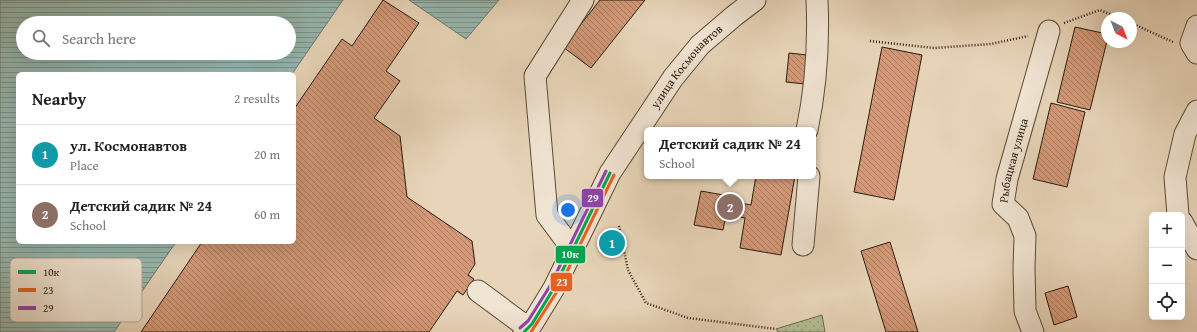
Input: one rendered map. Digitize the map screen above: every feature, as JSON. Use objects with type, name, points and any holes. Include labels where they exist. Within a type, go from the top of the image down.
[{"type":"street","points":[[573,250],[547,215],[535,76],[583,0]]},
{"type":"street","name":"улица Космонавтов","points":[[526,330],[554,288],[610,173],[673,78],[700,45],[734,16],[756,0]]},
{"type":"street","points":[[808,127],[812,103],[817,51],[817,0]]},
{"type":"street","name":"Рыбацкая улица","points":[[1033,332],[1025,311],[1025,236],[1018,218],[1003,204],[1007,179],[1049,31]]},
{"type":"street","points":[[1178,212],[1175,177],[1185,134],[1197,111]]},
{"type":"street","points":[[803,245],[809,179]]},
{"type":"street","points":[[1185,227],[1197,249]]},
{"type":"street","points":[[478,291],[526,330]]},
{"type":"path","points":[[870,41],[934,48],[968,47],[991,44],[1049,31],[1064,23],[1100,10],[1105,12]]},
{"type":"path","points":[[1137,26],[1185,48],[1195,41]]},
{"type":"path","points":[[618,226],[628,270],[646,303],[688,318],[776,329]]},
{"type":"green space","points":[[822,315],[825,332],[778,332],[776,329]]},
{"type":"water","points":[[0,0],[343,0],[293,72],[16,72],[16,244],[175,244],[142,291],[142,258],[10,258],[10,322],[121,322],[114,332],[0,332]]},
{"type":"water","points":[[409,0],[499,0],[466,39]]},
{"type":"building","points":[[383,0],[419,23],[386,71],[400,81],[374,118],[400,136],[407,197],[472,241],[475,264],[468,275],[474,279],[463,295],[457,291],[429,332],[141,332],[201,244],[296,244],[296,106],[342,39],[352,46]]},
{"type":"building","points":[[600,0],[645,0],[591,68],[563,47]]},
{"type":"building","points":[[1075,27],[1101,33],[1101,48],[1105,48],[1090,110],[1057,102]]},
{"type":"building","points":[[882,47],[922,55],[894,200],[854,192]]},
{"type":"building","points":[[789,53],[807,55],[805,84],[786,82]]},
{"type":"building","points":[[1051,103],[1085,112],[1067,187],[1033,179]]},
{"type":"building","points":[[755,179],[794,179],[781,255],[740,248],[745,218],[726,215],[723,230],[694,225],[701,191],[729,196],[728,201],[751,205]]},
{"type":"building","points":[[612,234],[618,237],[613,248],[607,245]]},
{"type":"building","points":[[890,242],[918,332],[886,332],[861,251]]},
{"type":"building","points":[[1068,286],[1077,317],[1054,325],[1045,293]]},
{"type":"transit line","name":"29","points":[[520,328],[528,321],[550,286],[606,171]]},
{"type":"transit line","name":"10к","points":[[524,332],[532,324],[554,288],[610,173]]},
{"type":"transit line","name":"23","points":[[531,332],[558,290],[614,175]]},
{"type":"place","name":"Детский садик № 24","points":[[730,207]]},
{"type":"place","name":"ул. Космонавтов","points":[[612,243]]}]
